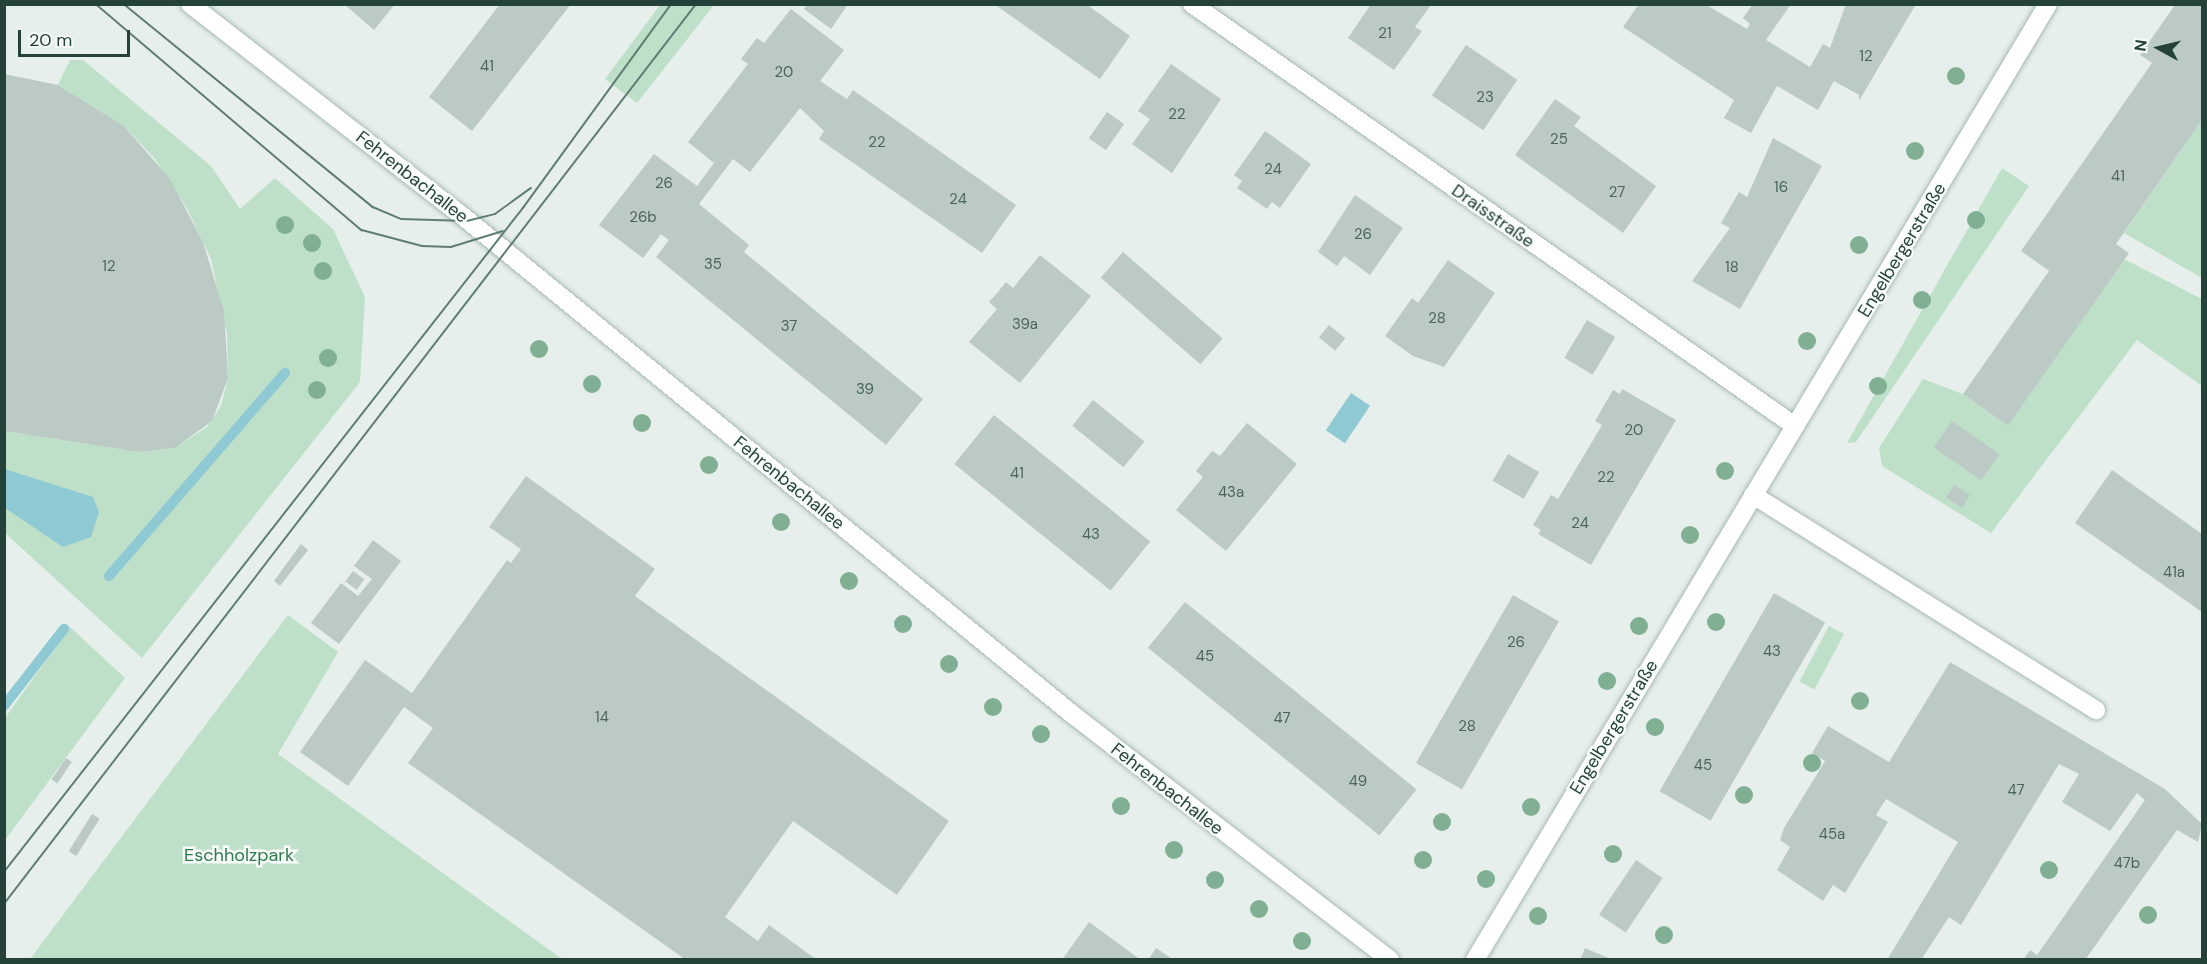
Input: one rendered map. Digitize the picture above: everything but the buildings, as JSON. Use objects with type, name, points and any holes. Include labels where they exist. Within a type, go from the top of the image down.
[{"type":"street","name":"Fehrenbachallee","points":[[190,4],[460,214],[1038,688],[1390,960]]},
{"type":"street","name":"Draisstraße","points":[[1192,4],[1795,426]]},
{"type":"street","name":"Engelbergerstraße","points":[[1475,960],[2048,4]]},
{"type":"street","points":[[1754,495],[2096,710]]},
{"type":"green space","points":[[660,5],[714,5],[637,103],[605,79]]},
{"type":"green space","points":[[70,60],[83,60],[211,166],[240,209],[275,178],[333,229],[365,297],[360,382],[142,658],[5,533],[4,431],[138,452],[175,448],[207,427],[221,406],[228,378],[227,334],[211,259],[187,208],[155,159],[124,126],[58,85]]},
{"type":"green space","points":[[2202,120],[2202,278],[2124,233]]},
{"type":"green space","points":[[2002,168],[2029,186],[1856,442],[1847,443]]},
{"type":"green space","points":[[2124,259],[2202,299],[2202,386],[2137,340],[1991,533],[1882,466],[1879,448],[1923,379],[1963,394],[2008,426]]},
{"type":"green space","name":"Eschholzpark","points":[[288,615],[338,652],[278,754],[562,959],[30,959]]},
{"type":"green space","points":[[1829,626],[1844,634],[1814,690],[1799,682]]},
{"type":"green space","points":[[70,627],[125,678],[5,840],[5,718]]},
{"type":"water","points":[[1351,393],[1370,406],[1345,443],[1326,430]]},
{"type":"water","points":[[5,469],[93,497],[99,512],[91,537],[63,547],[5,508]]},
{"type":"waterway","points":[[109,576],[285,373]]},
{"type":"waterway","points":[[4,706],[64,629]]},
{"type":"tram line","points":[[96,4],[362,230],[422,246],[451,247],[503,231]]},
{"type":"tram line","points":[[124,4],[373,207],[401,219],[467,221],[495,214],[531,188]]},
{"type":"tram line","points":[[4,872],[523,208],[671,4]]},
{"type":"tram line","points":[[4,904],[696,4]]}]
